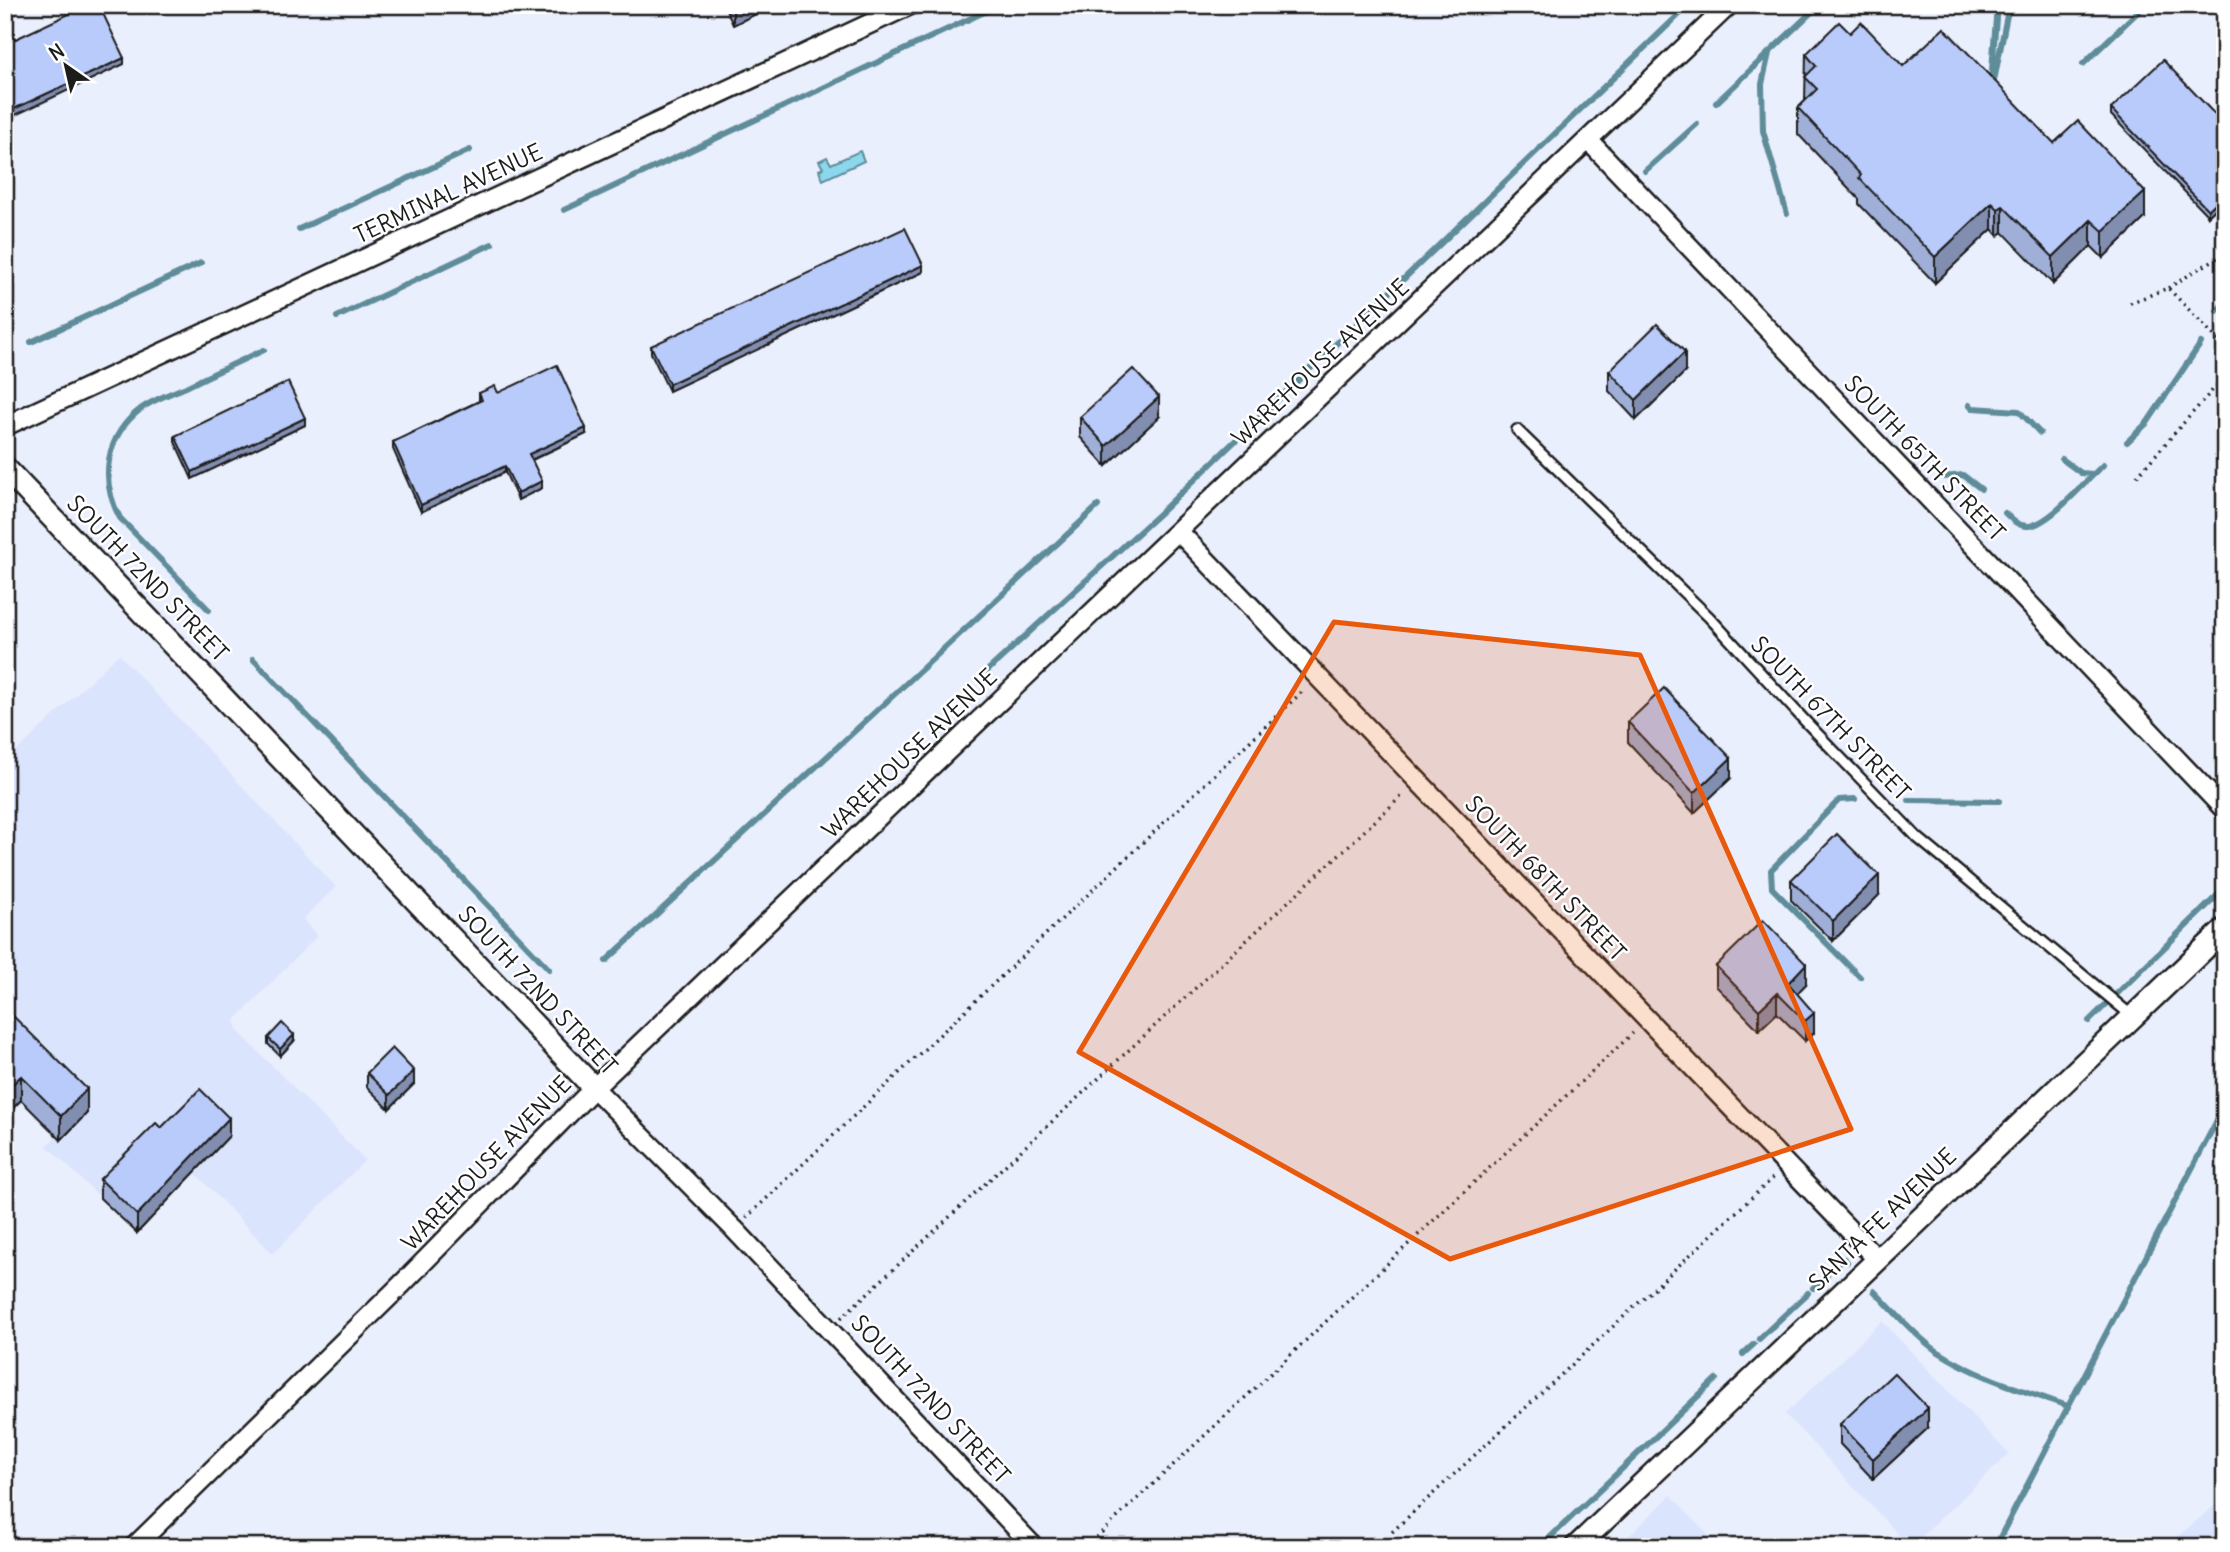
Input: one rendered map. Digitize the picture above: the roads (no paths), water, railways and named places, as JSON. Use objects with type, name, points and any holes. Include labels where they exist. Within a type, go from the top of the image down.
[{"type":"street","name":"TERMINAL AVENUE","points":[[5,426],[910,5]]},
{"type":"street","name":"WAREHOUSE AVENUE","points":[[134,1547],[402,1284],[594,1088],[1729,5]]},
{"type":"street","name":"SOUTH 65TH STREET","points":[[1589,141],[2225,810]]},
{"type":"street","name":"SOUTH 72ND STREET","points":[[5,468],[216,687],[594,1088],[734,1229],[1034,1547]]},
{"type":"street","name":"SOUTH 68TH STREET","points":[[1178,531],[1878,1261]]},
{"type":"street","name":"SANTA FE AVENUE","points":[[1576,1547],[2225,929]]},
{"type":"lane","name":"SOUTH 67TH STREET","points":[[1517,430],[1709,617],[1918,838],[2133,1016]]},
{"type":"water","points":[[860,151],[864,161],[823,180],[819,170],[823,168],[819,161],[827,157],[831,164]]},
{"type":"waterway","points":[[564,210],[999,5]]},
{"type":"waterway","points":[[987,671],[1161,512],[1689,5]]},
{"type":"waterway","points":[[1716,103],[1819,5]]},
{"type":"waterway","points":[[1991,83],[1997,5]]},
{"type":"waterway","points":[[1993,86],[2009,5]]},
{"type":"waterway","points":[[2083,64],[2145,5]]},
{"type":"waterway","points":[[1769,53],[1762,84],[1763,131],[1787,214]]},
{"type":"waterway","points":[[1645,171],[1697,124]]},
{"type":"waterway","points":[[299,229],[470,150]]},
{"type":"waterway","points":[[337,317],[492,244]]},
{"type":"waterway","points":[[31,342],[201,263]]},
{"type":"waterway","points":[[2217,311],[2225,302]]},
{"type":"waterway","points":[[2127,442],[2147,423],[2201,343]]},
{"type":"waterway","points":[[209,610],[120,518],[109,488],[109,459],[120,432],[142,408],[264,350]]},
{"type":"waterway","points":[[1969,405],[1973,408],[2019,411],[2040,433]]},
{"type":"waterway","points":[[2062,459],[2081,473],[2093,474]]},
{"type":"waterway","points":[[2005,513],[2022,525],[2038,523],[2057,510],[2103,465]]},
{"type":"waterway","points":[[1944,477],[1963,475],[1981,489]]},
{"type":"waterway","points":[[606,961],[1098,506]]},
{"type":"waterway","points":[[253,659],[549,969]]},
{"type":"waterway","points":[[1855,799],[1839,800],[1771,870],[1772,888],[1860,977]]},
{"type":"waterway","points":[[1909,800],[1999,801]]},
{"type":"waterway","points":[[2089,1021],[2225,888]]},
{"type":"waterway","points":[[1995,1547],[2225,1105]]},
{"type":"waterway","points":[[1835,1267],[1844,1259],[1847,1262]]},
{"type":"waterway","points":[[1813,1288],[1827,1275]]},
{"type":"waterway","points":[[1874,1291],[1920,1338],[1952,1360],[2001,1383],[2068,1406]]},
{"type":"waterway","points":[[1759,1339],[1808,1293]]},
{"type":"waterway","points":[[1743,1354],[1754,1344]]},
{"type":"waterway","points":[[1540,1547],[1716,1379]]}]
